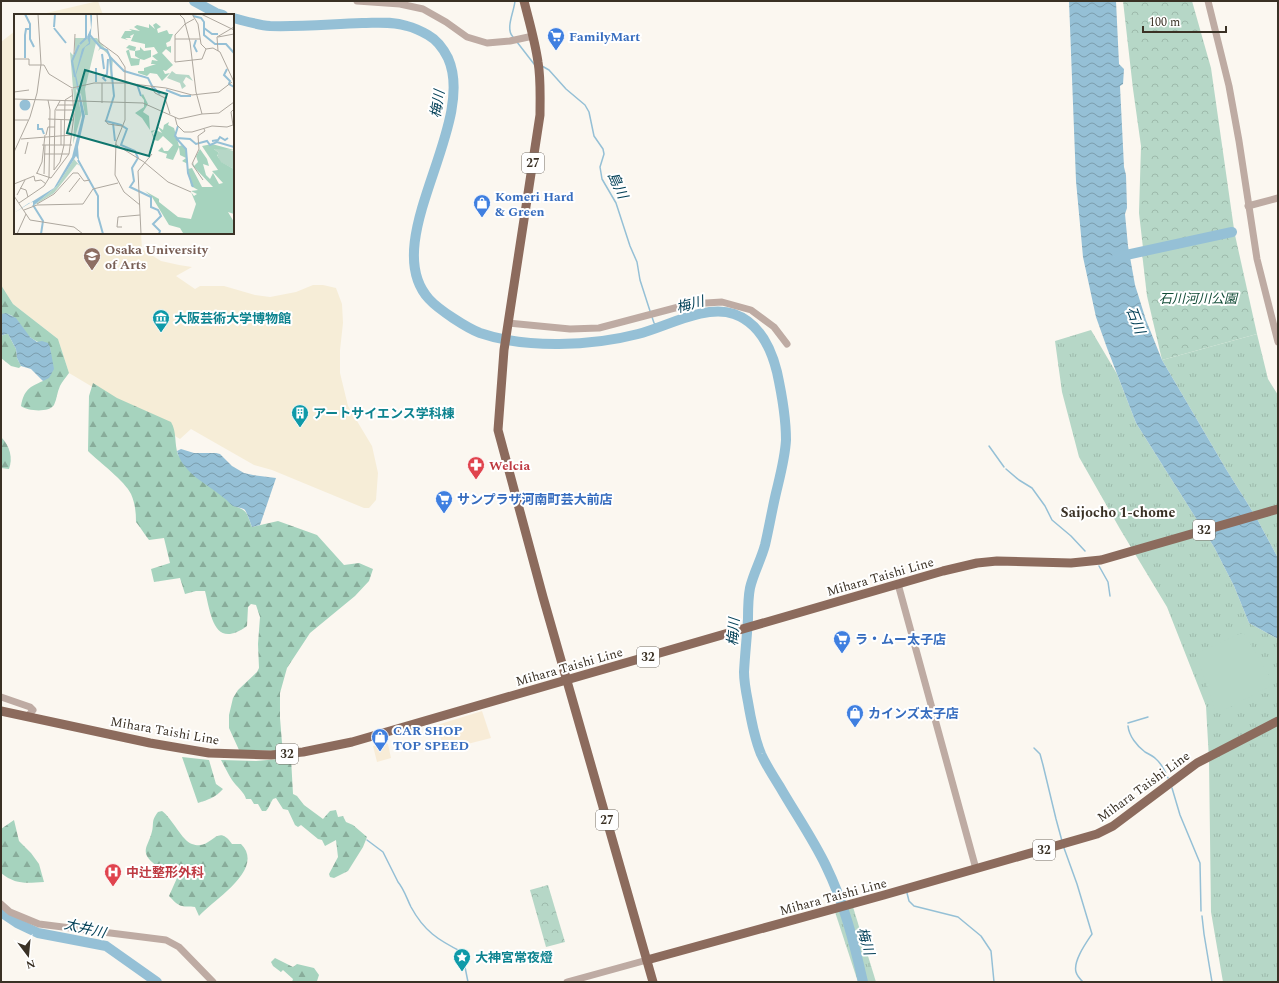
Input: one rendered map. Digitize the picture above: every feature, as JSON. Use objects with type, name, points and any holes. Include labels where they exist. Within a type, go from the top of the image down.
[{"type":"main road","name":"27","points":[[524,1],[533,36],[540,76],[540,115],[504,350],[498,430],[545,605],[653,982]]},
{"type":"main road","name":"Mihara Taishi Line","points":[[1,711],[150,743],[209,753],[271,755],[303,752],[352,742],[943,571],[977,563],[997,561],[1071,563],[1101,560],[1278,509]]},
{"type":"main road","name":"Mihara Taishi Line","points":[[647,960],[1087,838],[1113,826],[1187,770],[1210,755],[1278,721]]},
{"type":"street","points":[[357,1],[400,4],[423,9],[446,22],[467,37],[487,43],[504,42],[533,36]]},
{"type":"street","points":[[1208,1],[1229,86],[1239,141],[1248,206],[1262,281],[1278,342]]},
{"type":"street","points":[[1248,206],[1278,198]]},
{"type":"street","points":[[508,325],[570,329],[599,328],[690,304],[722,302],[751,310],[774,327],[787,344]]},
{"type":"street","points":[[898,584],[976,869]]},
{"type":"street","points":[[1,697],[30,707],[33,710],[28,716]]},
{"type":"street","points":[[1,904],[10,912],[39,924],[166,940],[179,947],[213,982]]},
{"type":"street","points":[[567,982],[647,960]]},
{"type":"shaded area","points":[[98,1],[103,14],[42,14]]},
{"type":"shaded area","name":"Osaka University of Arts","points":[[14,32],[14,234],[141,234],[142,249],[161,261],[192,267],[176,276],[195,289],[200,286],[224,286],[255,295],[270,297],[296,292],[313,285],[323,285],[336,288],[342,304],[343,323],[340,350],[340,373],[348,406],[372,446],[378,473],[376,500],[369,508],[364,508],[272,470],[254,465],[191,429],[180,439],[69,373],[58,339],[13,304],[1,285],[1,42]]},
{"type":"shaded area","points":[[482,711],[491,738],[444,750],[437,725]]},
{"type":"shaded area","points":[[385,743],[388,744],[391,758],[377,762],[373,746]]},
{"type":"green space","points":[[1123,1],[1192,1],[1211,68],[1234,229],[1143,248],[1139,213],[1141,146]]},
{"type":"green space","name":"石川河川公園","points":[[1235,235],[1257,334],[1162,360],[1147,296],[1142,253]]},
{"type":"green space","points":[[1,285],[13,304],[58,339],[69,373],[60,386],[54,405],[51,408],[33,410],[21,406],[24,396],[28,390],[34,385],[43,381],[51,358],[50,347],[37,342],[30,337],[18,321],[11,315],[1,314]]},
{"type":"green space","points":[[1091,330],[1117,374],[1136,423],[1214,547],[1234,586],[1249,623],[1278,639],[1278,982],[1223,982],[1211,912],[1209,760],[1206,706],[1167,607],[1079,457],[1062,392],[1055,341]]},
{"type":"green space","points":[[8,334],[16,349],[17,358],[21,366],[19,368],[11,366],[1,358],[1,336]]},
{"type":"green space","points":[[1257,334],[1268,379],[1278,395],[1278,558],[1256,517],[1162,360]]},
{"type":"green space","points":[[93,383],[117,398],[171,422],[174,430],[178,455],[234,506],[245,511],[252,527],[278,521],[317,535],[344,565],[359,563],[373,569],[369,581],[355,596],[310,633],[287,668],[280,693],[282,743],[285,751],[239,750],[229,728],[229,715],[233,698],[238,690],[257,672],[259,668],[258,644],[260,617],[256,605],[251,604],[248,607],[247,626],[236,632],[227,634],[221,632],[212,619],[205,591],[196,591],[185,594],[180,578],[154,582],[151,569],[170,563],[164,538],[149,540],[136,522],[134,504],[128,489],[88,451],[89,396]]},
{"type":"green space","points":[[1,437],[7,444],[11,456],[9,469],[1,468]]},
{"type":"green space","points":[[1244,633],[1271,679],[1272,685],[1221,712],[1215,709],[1196,654]]},
{"type":"green space","points":[[182,757],[209,760],[216,784],[223,789],[212,798],[198,803]]},
{"type":"green space","points":[[291,758],[293,794],[297,796],[304,805],[323,819],[330,811],[336,810],[338,817],[343,816],[346,822],[353,825],[367,837],[363,847],[348,871],[334,878],[330,877],[329,874],[338,857],[336,840],[325,846],[322,840],[318,839],[301,825],[298,827],[295,825],[288,810],[283,809],[276,798],[273,799],[266,811],[262,811],[258,804],[254,804],[251,799],[246,799],[232,780],[221,760],[256,761]]},
{"type":"green space","points":[[162,811],[188,842],[199,845],[204,844],[222,835],[232,844],[241,844],[247,854],[247,864],[242,874],[225,893],[199,916],[195,907],[180,905],[169,896],[177,878],[174,870],[158,867],[147,855],[146,849],[152,831],[154,818],[158,812]]},
{"type":"green space","points":[[14,820],[19,841],[39,864],[44,882],[26,883],[16,881],[1,873],[1,829]]},
{"type":"green space","points":[[548,885],[565,942],[546,947],[530,890]]},
{"type":"green space","points":[[853,907],[876,982],[858,982],[835,912]]},
{"type":"green space","points":[[275,958],[293,967],[297,964],[314,968],[319,975],[317,981],[319,982],[292,982],[293,979],[283,970],[281,972],[273,966],[271,962]]},
{"type":"water","name":"石川","points":[[1069,1],[1116,1],[1119,64],[1124,69],[1123,84],[1120,86],[1124,167],[1126,175],[1127,208],[1125,214],[1128,246],[1135,285],[1146,320],[1162,360],[1256,517],[1278,558],[1278,639],[1249,623],[1234,586],[1214,547],[1136,423],[1096,317],[1083,257],[1076,181]]},
{"type":"water","points":[[6,313],[16,318],[30,337],[37,342],[42,341],[48,343],[54,369],[49,378],[43,381],[31,369],[21,366],[17,358],[16,349],[8,334],[1,336],[1,314]]},
{"type":"water","points":[[181,449],[194,453],[220,454],[232,466],[244,473],[276,478],[260,525],[252,527],[245,510],[233,506],[190,472],[180,459],[177,451]]},
{"type":"waterway","name":"梅川","points":[[194,1],[220,14]]},
{"type":"waterway","name":"島川","points":[[513,37],[511,34],[510,25],[515,1]]},
{"type":"waterway","name":"梅川","points":[[234,18],[270,26],[396,23],[423,32],[434,39],[442,48],[448,58],[454,85],[450,116],[420,215],[414,247],[416,275],[429,299],[446,313],[474,331],[518,342],[538,344],[580,343],[620,338],[649,331],[698,314],[723,312],[734,314],[743,318],[751,323],[763,337],[768,345],[781,389],[786,440],[785,453],[765,545],[749,592],[744,672],[745,687],[756,741],[761,754],[826,866],[848,923],[863,982]]},
{"type":"waterway","name":"島川","points":[[517,42],[534,64]]},
{"type":"waterway","name":"島川","points":[[542,66],[549,70],[566,89],[585,105],[589,112],[594,136],[603,149],[604,154],[600,167],[602,179],[616,203],[630,246],[637,262],[640,280],[650,311]]},
{"type":"waterway","points":[[1117,257],[1232,232]]},
{"type":"waterway","name":"島川","points":[[652,317],[654,323],[659,327]]},
{"type":"waterway","points":[[989,446],[1004,467]]},
{"type":"waterway","points":[[1006,469],[1019,480],[1032,488],[1045,506],[1052,520],[1071,536],[1085,551]]},
{"type":"waterway","points":[[1099,566],[1108,582],[1110,596]]},
{"type":"waterway","points":[[1128,723],[1148,717]]},
{"type":"waterway","points":[[1128,726],[1136,744],[1158,761],[1168,778]]},
{"type":"waterway","points":[[1034,748],[1040,754],[1062,841]]},
{"type":"waterway","points":[[1172,788],[1180,815],[1200,863],[1201,911]]},
{"type":"waterway","points":[[367,840],[383,852],[411,907],[421,922],[432,934],[462,952],[468,982]]},
{"type":"waterway","points":[[1064,848],[1077,884],[1092,934],[1076,963],[1076,973],[1083,982]]},
{"type":"waterway","points":[[907,893],[909,901],[914,906],[958,917],[981,936],[991,951],[994,982]]},
{"type":"waterway","name":"太井川","points":[[1,912],[17,923],[38,933],[106,946],[157,982]]},
{"type":"waterway","points":[[1202,916],[1212,982]]},
{"type":"place","name":"FamilyMart","points":[[556,51]]},
{"type":"place","name":"Komeri Hard & Green","points":[[482,218]]},
{"type":"place","name":"Osaka University of Arts","points":[[92,271]]},
{"type":"place","name":"大阪芸術大学博物館","points":[[161,333]]},
{"type":"place","name":"アートサイエンス学科棟","points":[[300,428]]},
{"type":"place","name":"Welcia","points":[[476,480]]},
{"type":"place","name":"サンプラザ河南町芸大前店","points":[[444,514]]},
{"type":"place","name":"ラ・ムー太子店","points":[[842,654]]},
{"type":"place","name":"カインズ太子店","points":[[855,728]]},
{"type":"place","name":"CAR SHOP TOP SPEED","points":[[380,752]]},
{"type":"place","name":"中辻整形外科","points":[[113,887]]},
{"type":"place","name":"大神宮常夜燈","points":[[462,972]]},
{"type":"district","name":"Saijocho 1-chome","points":[[1118,512]]}]
